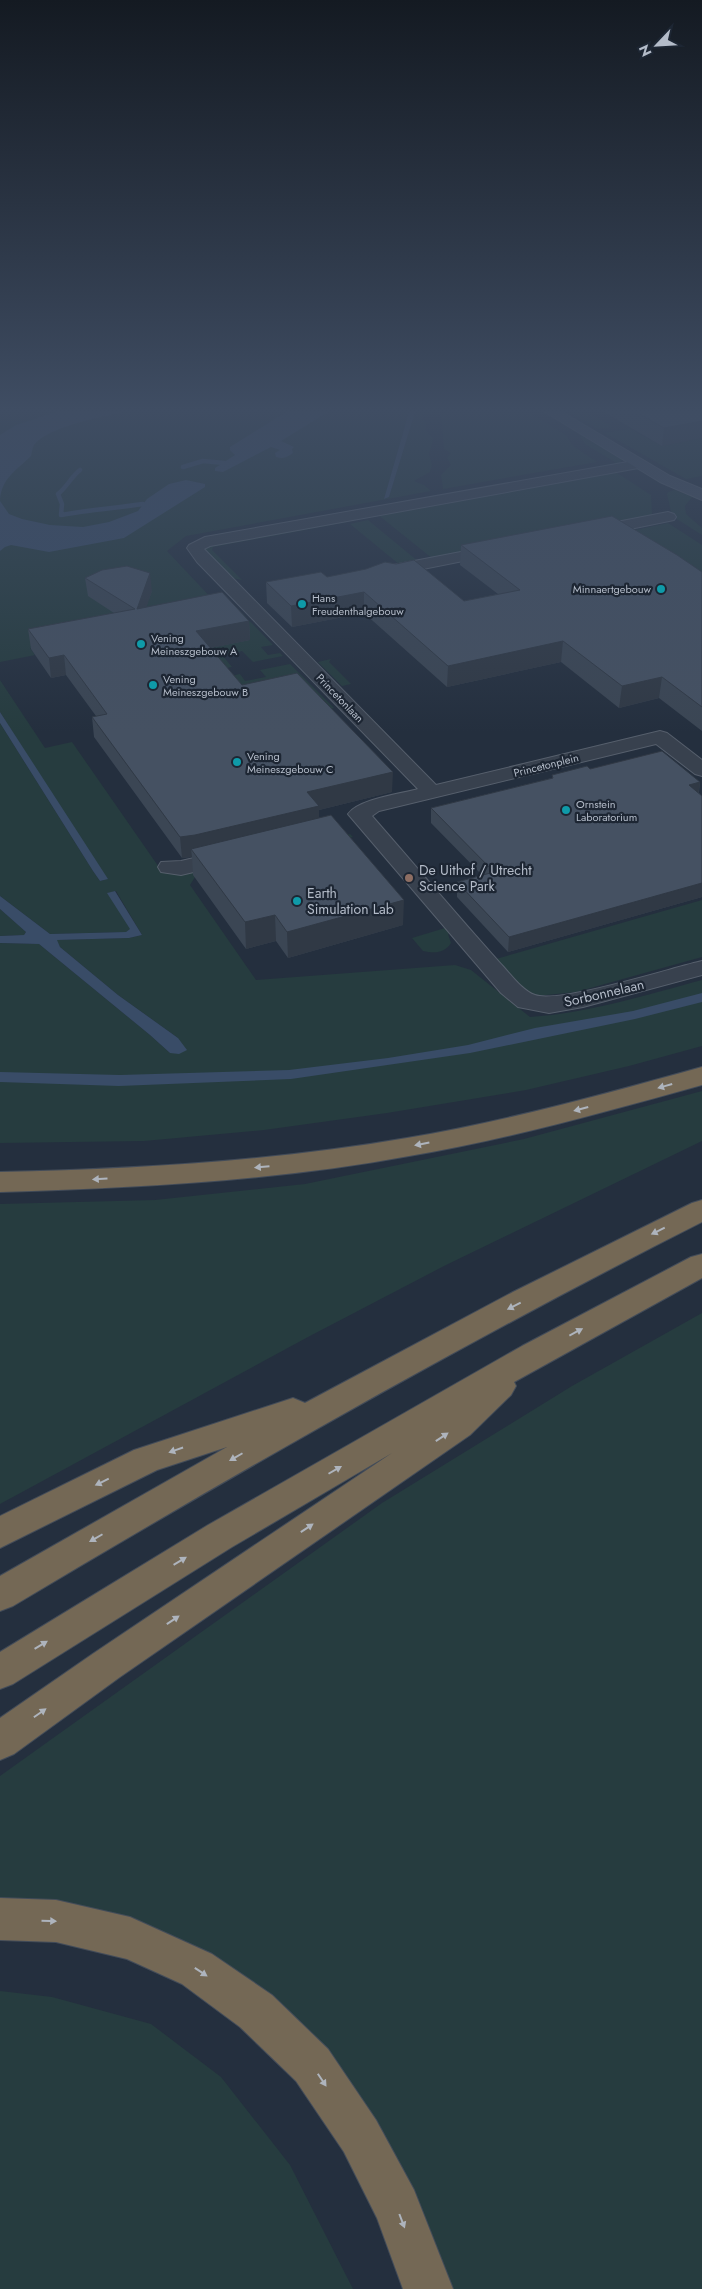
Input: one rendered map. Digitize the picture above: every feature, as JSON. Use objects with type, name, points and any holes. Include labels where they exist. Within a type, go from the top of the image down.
[{"type":"highway","points":[[0,1182],[180,1175],[276,1166],[355,1155],[505,1128],[576,1111],[702,1076]]},
{"type":"highway","points":[[0,1595],[177,1491],[355,1390],[702,1210]]},
{"type":"highway","points":[[0,1672],[220,1536],[534,1355],[702,1265]]},
{"type":"highway","points":[[0,1741],[458,1426],[534,1355]]},
{"type":"highway","points":[[0,1533],[146,1460],[355,1390]]},
{"type":"highway","points":[[0,1919],[56,1921],[130,1938],[196,1968],[256,2011],[312,2065],[360,2136],[397,2207],[428,2289]]},
{"type":"street","name":"Princetonlaan","points":[[334,519],[205,542],[195,548],[432,792]]},
{"type":"street","points":[[574,535],[658,519]]},
{"type":"street","points":[[370,575],[510,548]]},
{"type":"street","points":[[244,600],[263,596]]},
{"type":"street","name":"Princetonplein","points":[[432,792],[660,737],[702,770]]},
{"type":"street","name":"Sorbonnelaan","points":[[432,792],[372,807],[358,814],[357,826],[510,988],[527,1002],[549,1005],[583,1000],[702,968]]},
{"type":"street","points":[[169,868],[181,868],[249,853]]},
{"type":"green space","points":[[0,519],[280,519],[186,536],[167,551],[215,602],[80,638],[30,648],[35,655],[0,662]]},
{"type":"green space","points":[[383,519],[639,519],[433,559]]},
{"type":"green space","points":[[676,519],[692,519],[702,528],[702,535]]},
{"type":"green space","points":[[346,520],[348,522],[213,547],[212,550],[242,580],[232,578],[204,549],[212,545]]},
{"type":"green space","points":[[368,520],[419,562],[400,565],[350,524]]},
{"type":"green space","points":[[668,523],[702,545],[702,579],[631,531]]},
{"type":"green space","points":[[233,604],[273,645],[261,647],[268,655],[280,653],[283,656],[253,662],[242,651],[222,655],[232,667],[210,671],[98,632]]},
{"type":"green space","points":[[331,659],[329,662],[351,684],[342,686],[318,662]]},
{"type":"green space","points":[[290,664],[334,708],[316,712],[240,706],[218,679],[240,674],[245,681],[266,677],[260,670]]},
{"type":"green space","points":[[0,680],[45,748],[72,742],[163,873],[191,873],[350,834],[353,837],[195,877],[190,885],[256,980],[455,965],[471,970],[530,1017],[573,1012],[702,980],[702,1046],[629,1066],[526,1090],[387,1113],[264,1130],[144,1141],[0,1143],[0,943],[39,944],[170,1053],[178,1038],[118,995],[60,947],[56,940],[129,938],[142,935],[116,891],[108,893],[131,929],[126,932],[50,934],[0,896],[0,723],[93,871],[100,881],[104,880],[0,712]]},
{"type":"green space","points":[[702,900],[702,957],[576,992],[536,996],[525,990],[496,959]]},
{"type":"green space","points":[[0,909],[26,932],[24,935],[0,936]]},
{"type":"green space","points":[[445,928],[450,933],[448,934],[451,943],[442,951],[423,951],[412,938]]},
{"type":"green space","points":[[702,1091],[702,1141],[444,1266],[308,1337],[0,1504],[0,1204],[155,1200],[305,1184],[524,1139]]},
{"type":"green space","points":[[702,1313],[702,2289],[441,2289],[230,1973],[0,1904],[0,1776],[382,1503],[572,1386]]},
{"type":"green space","points":[[0,1991],[52,1997],[151,2024],[221,2077],[290,2165],[353,2289],[0,2289]]},
{"type":"water","points":[[0,519],[22,519],[50,525],[83,527],[117,519],[154,519],[124,538],[49,552],[11,545],[0,551]]},
{"type":"water","points":[[0,712],[108,879],[100,881],[93,871],[0,723]]},
{"type":"water","points":[[115,891],[142,935],[129,938],[57,940],[60,947],[118,995],[178,1038],[187,1050],[179,1054],[170,1053],[39,944],[0,943],[0,936],[24,935],[26,932],[0,909],[0,896],[50,934],[126,932],[130,929],[107,893]]},
{"type":"water","points":[[702,993],[702,1002],[635,1019],[470,1053],[291,1079],[119,1086],[0,1082],[0,1072],[120,1075],[289,1070],[388,1058],[468,1045],[535,1028],[633,1011]]},
{"type":"building","points":[[597,519],[617,519],[677,555],[702,572],[702,707],[662,677],[622,686],[563,641],[448,666],[364,592],[291,606],[266,582],[321,572],[327,577],[366,569],[385,562],[396,564],[414,560],[464,601],[520,590],[461,545]]},
{"type":"building","points":[[127,566],[150,573],[137,609],[222,592],[249,621],[196,631],[242,685],[297,673],[393,772],[307,792],[319,806],[180,837],[92,717],[107,714],[64,655],[49,658],[28,629],[135,609],[85,578],[102,570]]},
{"type":"building","points":[[662,751],[700,782],[689,785],[702,796],[702,883],[509,937],[457,882],[494,872],[431,808],[553,778],[552,775],[587,766],[590,769]]},
{"type":"building","name":"Earth Simulation Lab","points":[[331,815],[404,900],[287,932],[275,915],[245,922],[191,849]]},
{"type":"place","name":"Minnaertgebouw","points":[[661,589]]},
{"type":"place","name":"Hans Freudenthalgebouw","points":[[302,604]]},
{"type":"place","name":"Vening Meineszgebouw A","points":[[141,644]]},
{"type":"place","name":"Vening Meineszgebouw B","points":[[153,685]]},
{"type":"place","name":"Vening Meineszgebouw C","points":[[237,762]]},
{"type":"place","name":"Ornstein Laboratorium","points":[[566,810]]},
{"type":"place","name":"De Uithof / Utrecht Science Park","points":[[409,878]]},
{"type":"place","name":"Earth Simulation Lab","points":[[297,901]]}]
